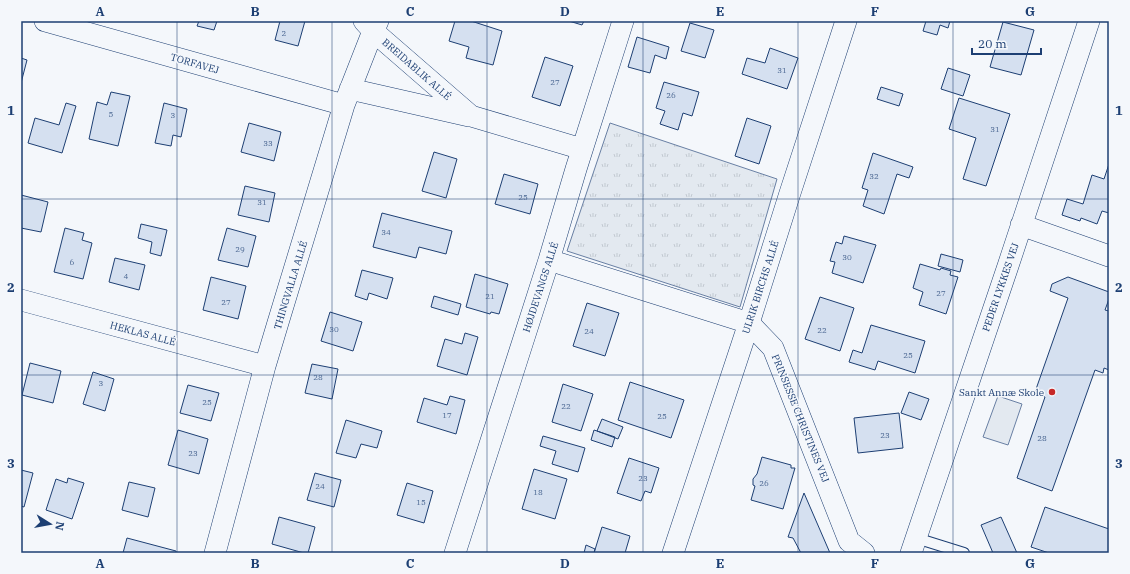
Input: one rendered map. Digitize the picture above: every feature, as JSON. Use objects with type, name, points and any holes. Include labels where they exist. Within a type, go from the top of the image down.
[{"type":"street","name":"TORFAVEJ","points":[[45,21],[347,97]]},
{"type":"street","name":"HØJDEVANGS ALLÉ","points":[[455,553],[549,260],[582,149],[624,21]]},
{"type":"street","name":"ULRIK BIRCHS ALLÉ","points":[[673,553],[846,21]]},
{"type":"street","name":"PEDER LYKKES VEJ","points":[[913,546],[1089,21]]},
{"type":"street","name":"THINGVALLA ALLÉ","points":[[215,553],[265,366],[347,97],[371,24]]},
{"type":"street","name":"BREIDABLIK ALLÉ","points":[[371,24],[471,116]]},
{"type":"street","name":"BREIDABLIK ALLÉ","points":[[347,97],[471,116],[582,149]]},
{"type":"street","points":[[1021,225],[1109,256]]},
{"type":"street","name":"PRINSESSE CHRISTINES VEJ","points":[[549,260],[749,323],[773,348],[849,541],[864,553]]},
{"type":"street","name":"HEKLAS ALLÉ","points":[[21,300],[265,366]]},
{"type":"lane","points":[[913,546],[964,553]]},
{"type":"green space","points":[[610,123],[777,179],[740,307],[567,251]]},
{"type":"green space","points":[[998,396],[1022,404],[1008,445],[983,437]]},
{"type":"building","points":[[199,21],[217,21],[214,30],[197,26]]},
{"type":"building","points":[[280,21],[305,21],[298,46],[275,40]]},
{"type":"building","points":[[455,21],[471,21],[502,31],[493,65],[466,58],[469,47],[449,41]]},
{"type":"building","points":[[569,21],[584,21],[582,25]]},
{"type":"building","points":[[926,21],[950,21],[948,28],[940,25],[937,35],[923,31]]},
{"type":"building","points":[[1003,22],[1034,30],[1021,75],[990,67]]},
{"type":"building","points":[[690,23],[714,30],[705,58],[681,51]]},
{"type":"building","points":[[637,37],[669,47],[666,59],[655,55],[650,73],[628,67]]},
{"type":"building","points":[[770,48],[798,58],[787,89],[742,74],[747,58],[765,63]]},
{"type":"building","points":[[545,57],[573,66],[560,106],[532,97]]},
{"type":"building","points":[[21,58],[27,60],[21,83]]},
{"type":"building","points":[[948,68],[970,75],[963,96],[941,89]]},
{"type":"building","points":[[664,82],[699,92],[692,116],[683,113],[678,130],[660,124],[665,111],[656,108]]},
{"type":"building","points":[[881,87],[903,94],[899,106],[877,99]]},
{"type":"building","points":[[111,92],[130,96],[118,146],[89,139],[97,102],[107,105]]},
{"type":"building","points":[[959,98],[1010,114],[986,186],[963,179],[976,138],[949,129]]},
{"type":"building","points":[[66,103],[76,106],[62,153],[28,143],[35,118],[59,125]]},
{"type":"building","points":[[164,103],[187,109],[181,137],[173,135],[171,146],[155,143]]},
{"type":"building","points":[[747,118],[771,126],[759,164],[735,156]]},
{"type":"building","points":[[249,123],[281,132],[274,161],[241,152]]},
{"type":"building","points":[[434,152],[457,159],[446,198],[422,191]]},
{"type":"building","points":[[873,153],[913,167],[909,178],[897,174],[884,214],[863,206],[868,190],[862,188]]},
{"type":"building","points":[[1109,164],[1109,213],[1102,211],[1097,224],[1081,218],[1080,221],[1062,215],[1067,199],[1083,204],[1092,175],[1104,179]]},
{"type":"building","points":[[504,174],[538,184],[530,214],[495,204]]},
{"type":"building","points":[[245,186],[275,193],[269,222],[238,215]]},
{"type":"building","points":[[21,195],[48,202],[41,232],[21,228]]},
{"type":"building","points":[[382,213],[452,231],[446,254],[419,247],[416,258],[373,247]]},
{"type":"building","points":[[141,224],[167,230],[161,256],[150,253],[152,242],[138,238]]},
{"type":"building","points":[[65,228],[84,233],[82,240],[92,243],[83,279],[54,272]]},
{"type":"building","points":[[227,228],[256,236],[248,267],[218,260]]},
{"type":"building","points":[[844,236],[876,245],[863,283],[832,273],[835,262],[830,261],[836,242],[842,244]]},
{"type":"building","points":[[941,254],[963,260],[960,272],[938,266]]},
{"type":"building","points":[[115,258],[145,265],[139,290],[109,282]]},
{"type":"building","points":[[920,264],[940,270],[941,268],[951,271],[950,275],[958,277],[946,314],[919,305],[923,292],[913,288]]},
{"type":"building","points":[[362,270],[393,278],[387,299],[369,293],[367,300],[355,296]]},
{"type":"building","points":[[475,274],[508,284],[499,314],[491,312],[490,314],[466,307]]},
{"type":"building","points":[[211,277],[246,286],[238,319],[203,310]]},
{"type":"building","points":[[1068,277],[1109,292],[1109,299],[1105,310],[1109,311],[1109,370],[1104,368],[1103,373],[1095,370],[1052,491],[1017,478],[1045,397],[1035,392],[1068,298],[1050,291],[1052,284]]},
{"type":"building","points":[[434,296],[461,304],[458,315],[431,307]]},
{"type":"building","points":[[820,297],[854,308],[840,351],[805,339]]},
{"type":"building","points":[[587,303],[619,313],[605,356],[573,346]]},
{"type":"building","points":[[330,312],[362,322],[353,351],[321,341]]},
{"type":"building","points":[[871,325],[925,341],[915,373],[878,361],[875,370],[849,362],[853,350],[862,353]]},
{"type":"building","points":[[465,333],[478,337],[467,375],[437,366],[445,339],[462,344]]},
{"type":"building","points":[[30,363],[61,371],[53,403],[22,395]]},
{"type":"building","points":[[312,364],[338,369],[332,399],[305,393]]},
{"type":"building","points":[[93,372],[114,379],[105,411],[83,404]]},
{"type":"building","points":[[630,382],[684,400],[671,438],[618,420]]},
{"type":"building","points":[[563,384],[593,394],[581,431],[552,422]]},
{"type":"building","points":[[188,385],[219,393],[211,421],[180,413]]},
{"type":"building","points":[[909,392],[929,399],[921,420],[901,413]]},
{"type":"building","points":[[450,396],[465,400],[456,434],[417,422],[424,398],[447,405]]},
{"type":"building","points":[[899,413],[903,448],[858,453],[854,418]]},
{"type":"building","points":[[602,419],[623,427],[618,439],[597,431]]},
{"type":"building","points":[[346,420],[382,431],[377,448],[361,444],[356,458],[336,453]]},
{"type":"building","points":[[178,430],[208,439],[199,474],[168,465]]},
{"type":"building","points":[[594,430],[615,437],[612,447],[591,440]]},
{"type":"building","points":[[543,436],[585,448],[578,472],[552,464],[556,451],[540,446]]},
{"type":"building","points":[[762,457],[791,465],[791,468],[795,468],[783,509],[751,500],[755,486],[753,485],[753,479],[757,474]]},
{"type":"building","points":[[629,458],[659,468],[651,493],[645,491],[641,501],[617,493]]},
{"type":"building","points":[[534,469],[567,479],[555,519],[522,509]]},
{"type":"building","points":[[21,470],[33,473],[24,507],[21,506]]},
{"type":"building","points":[[315,473],[341,480],[334,507],[307,500]]},
{"type":"building","points":[[68,478],[84,483],[72,519],[46,510],[56,479],[67,483]]},
{"type":"building","points":[[129,482],[155,488],[148,517],[122,510]]},
{"type":"building","points":[[407,483],[433,491],[424,523],[397,515]]},
{"type":"building","points":[[804,493],[830,553],[801,553],[793,538],[788,537]]},
{"type":"building","points":[[1045,507],[1109,529],[1109,553],[1049,553],[1031,547]]},
{"type":"building","points":[[279,517],[315,527],[308,553],[272,544]]},
{"type":"building","points":[[1001,517],[1017,553],[993,553],[981,525]]},
{"type":"building","points":[[602,527],[630,536],[625,553],[594,553]]},
{"type":"building","points":[[127,538],[176,551],[176,553],[123,553]]},
{"type":"building","points":[[586,545],[595,549],[594,553],[584,553]]},
{"type":"place","name":"Sankt Annæ Skole","points":[[1052,392]]}]
